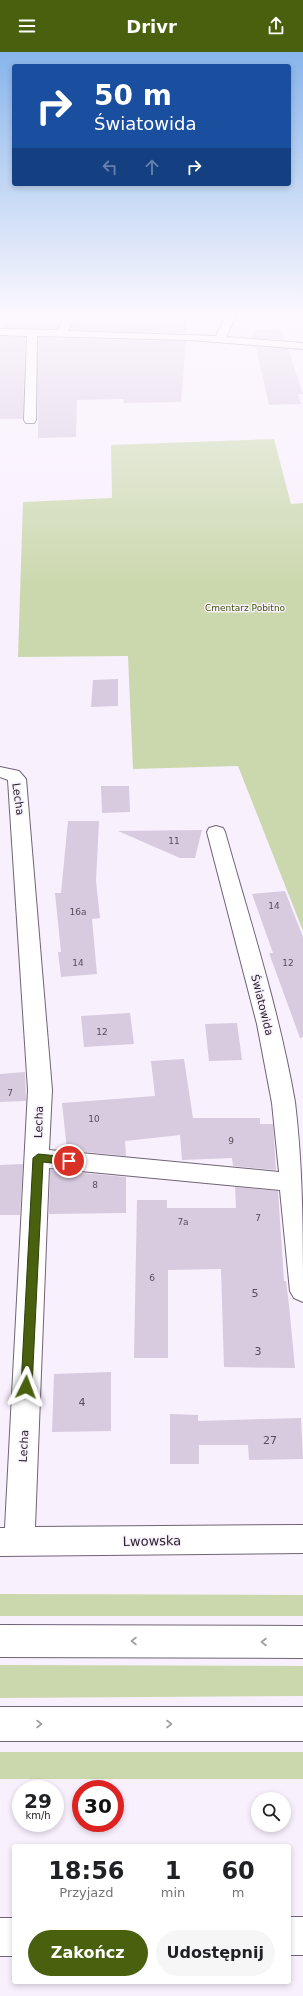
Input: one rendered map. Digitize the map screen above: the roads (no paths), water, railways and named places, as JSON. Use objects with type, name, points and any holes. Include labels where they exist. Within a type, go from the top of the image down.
[{"type":"street","points":[[30,405],[30,420]]},
{"type":"street","name":"Lecha","points":[[7,774],[17,779],[21,816],[40,1090],[38,1158],[9,1542]]},
{"type":"street","name":"Światowida","points":[[216,832],[268,1024],[284,1103],[303,1291]]},
{"type":"street","points":[[38,1158],[291,1182]]},
{"type":"street","name":"Lwowska","points":[[9,1542],[303,1539]]},
{"type":"street","points":[[0,1641],[303,1642]]},
{"type":"street","points":[[0,1724],[303,1724]]},
{"type":"street","points":[[291,1936],[303,1936]]},
{"type":"street","points":[[0,1937],[12,1937]]},
{"type":"park label","name":"Cmentarz Pobitno","points":[[245,608]]}]
